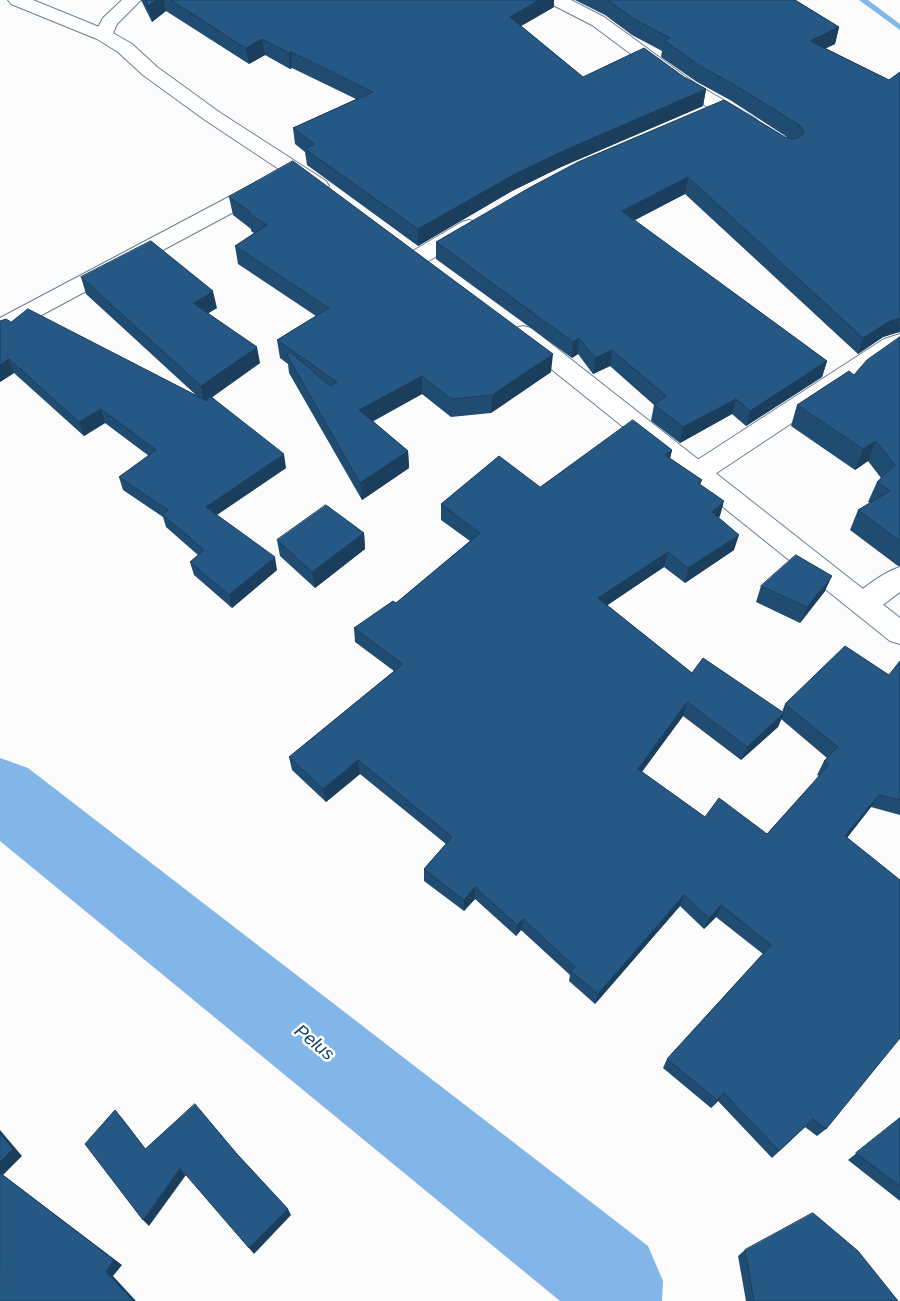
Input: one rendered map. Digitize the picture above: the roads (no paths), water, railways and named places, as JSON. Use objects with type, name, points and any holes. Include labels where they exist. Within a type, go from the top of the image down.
[{"type":"street","points":[[17,0],[103,36],[125,48],[150,71],[212,116],[296,169],[336,198]]},
{"type":"street","points":[[103,36],[109,22],[132,0]]},
{"type":"street","points":[[557,0],[598,21],[689,88],[763,132]]},
{"type":"street","points":[[695,118],[722,106]]},
{"type":"street","points":[[0,328],[189,229],[296,169]]},
{"type":"street","points":[[419,257],[486,218]]},
{"type":"street","points":[[503,320],[900,633]]},
{"type":"street","points":[[698,473],[892,344],[900,342]]},
{"type":"street","points":[[864,603],[900,578]]},
{"type":"waterway","points":[[863,0],[900,28]]},
{"type":"waterway","name":"Pelus","points":[[0,793],[613,1281],[612,1301]]}]
